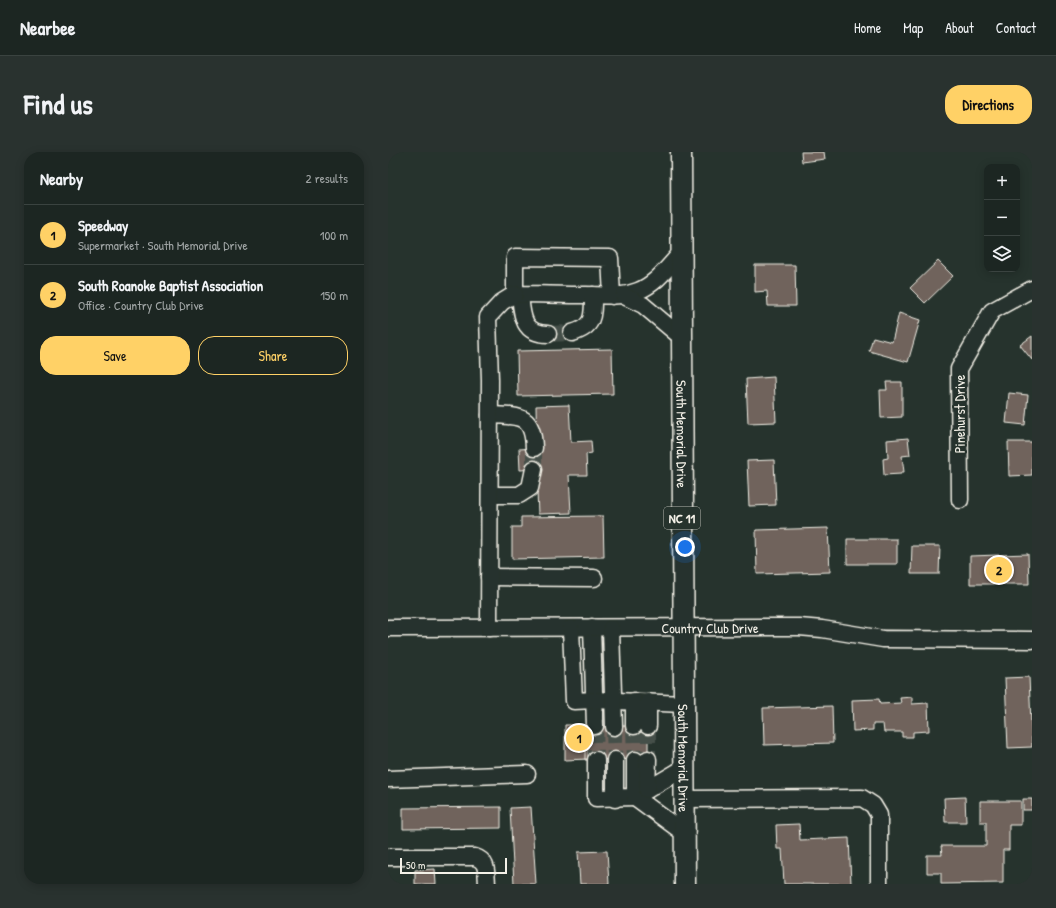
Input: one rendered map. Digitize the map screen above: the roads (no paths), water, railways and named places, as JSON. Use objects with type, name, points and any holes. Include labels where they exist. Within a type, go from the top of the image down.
[{"type":"main road","name":"South Memorial Drive","points":[[681,152],[684,884]]},
{"type":"street","points":[[489,628],[490,416],[488,317],[502,302],[517,294],[618,296],[639,291],[658,279],[681,253]]},
{"type":"street","points":[[548,334],[539,334],[528,328],[523,319],[517,294],[515,257],[610,258],[618,296]]},
{"type":"street","name":"Pinehurst Drive","points":[[960,500],[959,369],[992,311],[1032,289]]},
{"type":"street","points":[[572,333],[586,328],[593,317],[593,295]]},
{"type":"street","points":[[618,296],[643,305],[681,337]]},
{"type":"street","points":[[490,416],[513,416],[524,420],[533,433],[534,448]]},
{"type":"street","points":[[490,495],[519,495],[530,488],[534,469]]},
{"type":"street","points":[[489,577],[594,578]]},
{"type":"street","points":[[592,627],[595,726]]},
{"type":"street","name":"Country Club Drive","points":[[388,628],[800,627],[883,639],[1032,640]]},
{"type":"street","points":[[571,628],[574,701],[595,700],[683,704]]},
{"type":"street","points":[[611,628],[612,701],[614,727]]},
{"type":"street","points":[[641,702],[641,726]]},
{"type":"street","points":[[596,760],[596,798],[615,799],[641,793],[684,768]]},
{"type":"street","points":[[615,799],[616,760]]},
{"type":"street","points":[[642,760],[641,793],[684,833]]},
{"type":"street","points":[[388,779],[527,774]]},
{"type":"street","points":[[684,799],[862,798],[873,805],[880,815],[879,884]]},
{"type":"street","points":[[388,856],[475,857],[483,861],[486,866],[486,884]]},
{"type":"tunnel","points":[[548,334],[572,333]]},
{"type":"tunnel","points":[[534,448],[534,469]]},
{"type":"tunnel","points":[[595,726],[596,760]]},
{"type":"tunnel","points":[[634,726],[635,760]]},
{"type":"tunnel","points":[[648,726],[648,759]]},
{"type":"tunnel","points":[[614,727],[615,760]]},
{"type":"place","name":"South Roanoke Baptist Association","points":[[999,570]]},
{"type":"place","name":"Speedway","points":[[579,738]]}]
